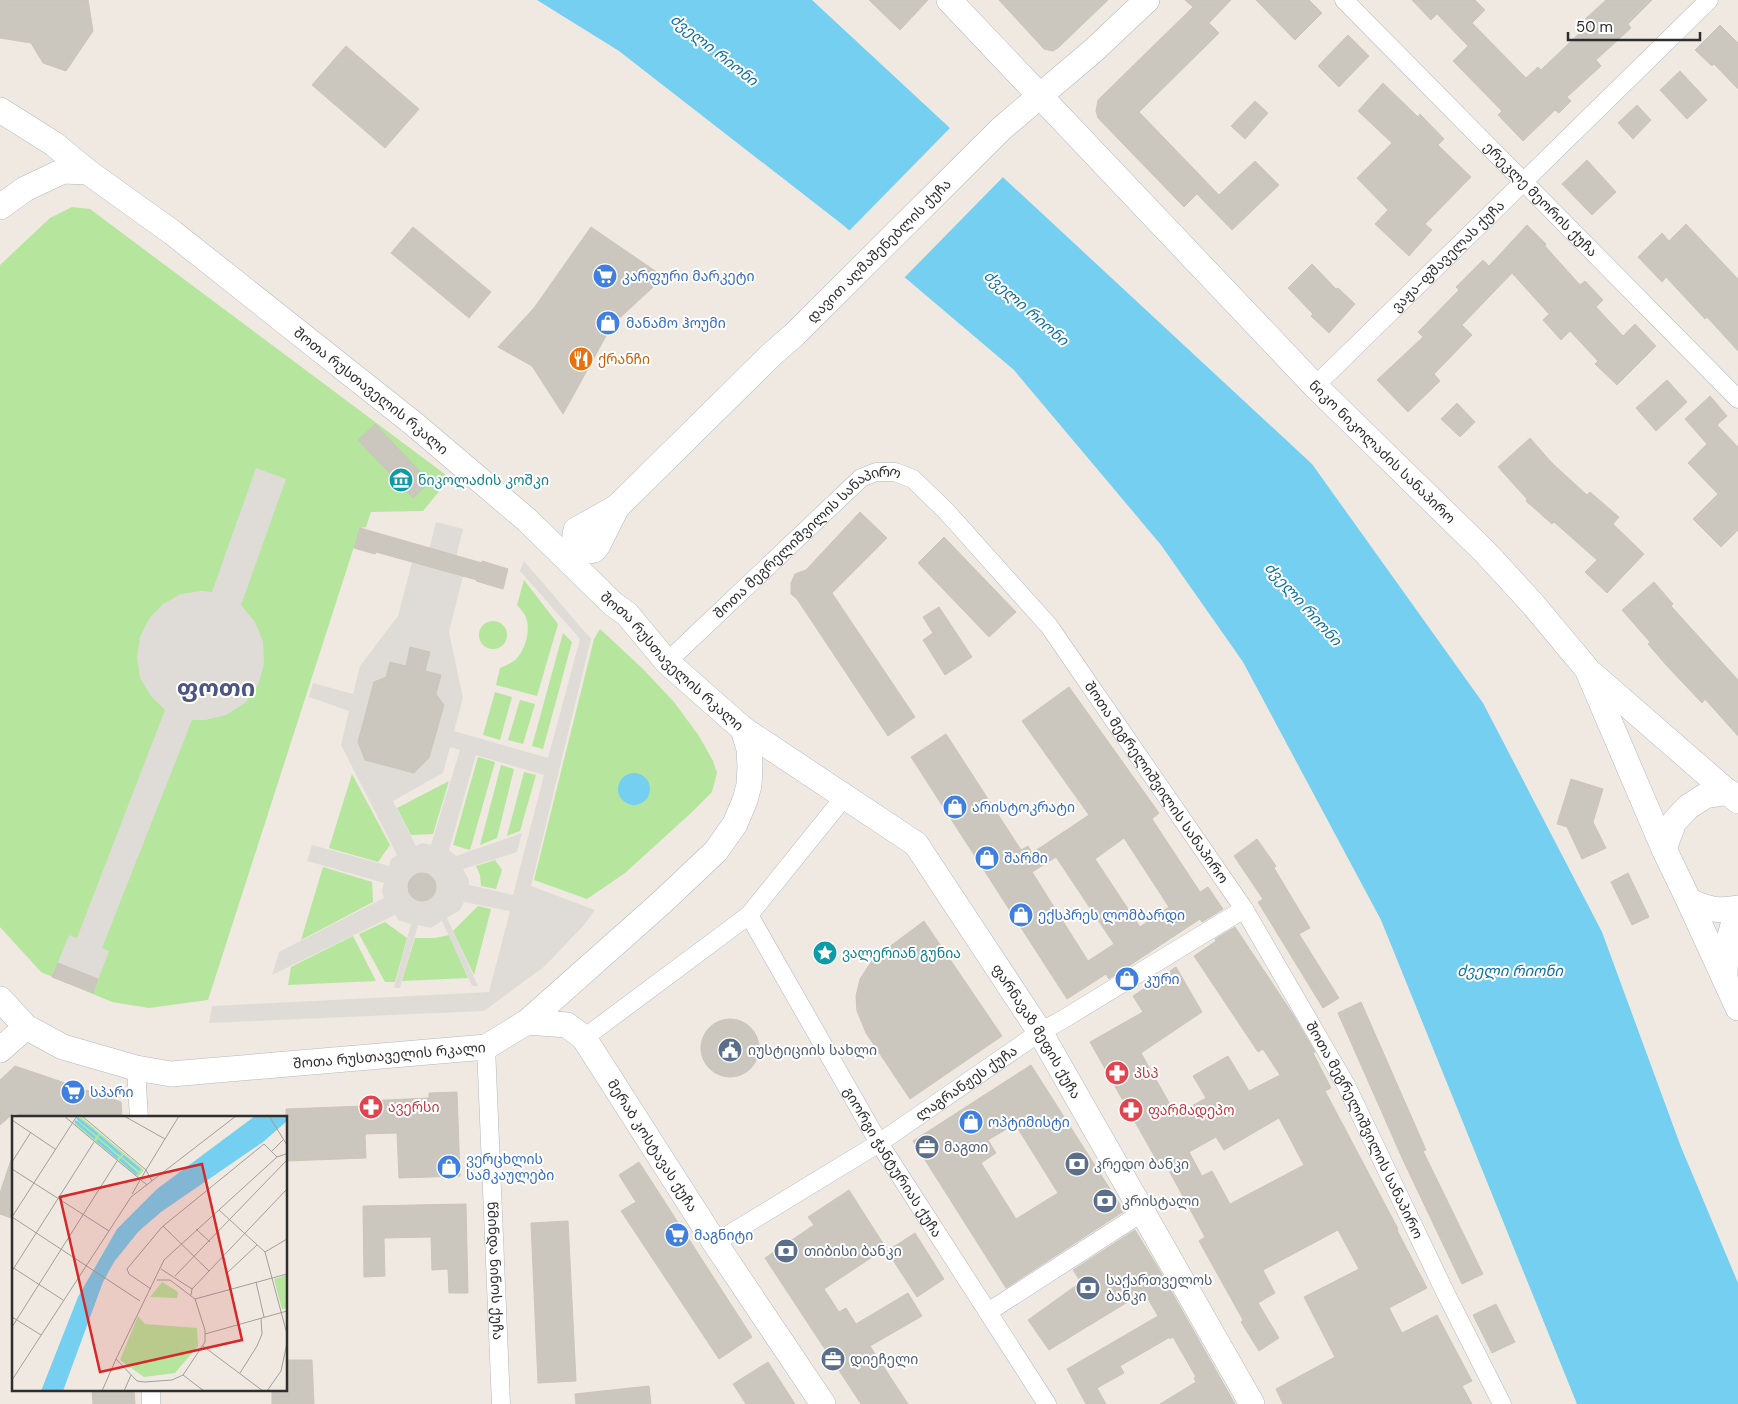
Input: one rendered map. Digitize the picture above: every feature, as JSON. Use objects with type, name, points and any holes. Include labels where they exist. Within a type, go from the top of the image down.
[{"type":"main road","name":"ნიკო ნიკოლაძის სანაპირო","points":[[949,0],[1315,386],[1485,552],[1531,602],[1587,669],[1664,849],[1689,901]]},
{"type":"main road","name":"დავით აღმაშენებლის ქუჩა","points":[[614,604],[592,532],[1002,128],[1094,50],[1147,0]]},
{"type":"main road","name":"შოთა რუსთაველის რკალი","points":[[0,110],[54,144],[88,172],[173,233],[406,418],[527,520],[626,614],[667,662],[743,729],[749,749],[750,766],[747,793],[735,824],[716,851],[662,902],[527,1022],[486,1047],[171,1074],[136,1068],[63,1047],[26,1028],[0,1000]]},
{"type":"main road","points":[[25,189],[40,170],[54,144]]},
{"type":"main road","points":[[0,207],[25,189],[63,171],[88,172]]},
{"type":"main road","points":[[527,520],[592,532]]},
{"type":"main road","points":[[1587,669],[1735,793]]},
{"type":"main road","name":"ფარნავაზ მეფის ქუჩა","points":[[743,729],[916,844],[1040,1032],[1252,1404]]},
{"type":"main road","points":[[1664,849],[1674,822],[1688,807],[1705,796],[1735,793]]},
{"type":"main road","points":[[1689,901],[1706,908],[1722,911],[1738,909],[1730,931],[1725,955],[1724,979]]},
{"type":"main road","points":[[1689,901],[1738,1008]]},
{"type":"main road","name":"მერაბ კოსტავას ქუჩა","points":[[527,1022],[567,1025],[584,1038],[715,1243],[823,1404]]},
{"type":"main road","points":[[0,1050],[26,1028]]},
{"type":"street","name":"ერეკლე მეორის ქუჩა","points":[[1344,0],[1738,399]]},
{"type":"street","name":"ვაჟა-ფშაველას ქუჩა","points":[[1315,386],[1709,0]]},
{"type":"street","name":"შოთა მეგრელიშვილის სანაპირო","points":[[667,662],[861,478],[876,472],[895,472],[913,479],[946,511],[1049,626],[1244,909],[1346,1085],[1445,1292],[1502,1404]]},
{"type":"street","points":[[584,1038],[749,914],[845,796]]},
{"type":"street","name":"ლაგრანჟეს ქუჩა","points":[[715,1243],[879,1143],[1040,1032],[1244,909]]},
{"type":"street","name":"გიორგი ჭანტურიას ქუჩა","points":[[749,914],[879,1143],[1048,1404]]},
{"type":"street","name":"წმინდა ნინოს ქუჩა","points":[[486,1047],[501,1404]]},
{"type":"street","points":[[136,1068],[139,1116]]},
{"type":"street","points":[[988,1312],[1143,1212]]},
{"type":"green space","points":[[72,207],[90,209],[450,478],[423,511],[371,512],[366,527],[360,528],[208,1000],[149,1008],[112,1002],[41,972],[0,927],[0,265],[50,218]]},
{"type":"green space","points":[[524,580],[558,624],[537,696],[496,685],[500,668],[518,658],[528,632],[527,621],[522,610],[517,605]]},
{"type":"green space","points":[[493,621],[503,625],[507,635],[503,645],[493,649],[483,645],[479,635],[483,625]]},
{"type":"green space","points":[[600,629],[643,669],[674,702],[699,736],[713,761],[717,773],[712,792],[691,813],[625,873],[587,899],[534,880],[594,639]]},
{"type":"green space","points":[[563,633],[572,642],[543,749],[532,746]]},
{"type":"green space","points":[[495,692],[512,697],[500,740],[483,735]]},
{"type":"green space","points":[[520,700],[535,704],[523,744],[508,740]]},
{"type":"green space","points":[[478,757],[495,762],[470,850],[453,845]]},
{"type":"green space","points":[[501,765],[514,769],[497,838],[480,845]]},
{"type":"green space","points":[[524,772],[536,775],[520,831],[507,836]]},
{"type":"green space","points":[[352,774],[390,845],[378,862],[329,848]]},
{"type":"green space","points":[[449,781],[433,834],[411,835],[397,808]]},
{"type":"green space","points":[[495,860],[502,870],[496,889],[481,886],[480,875],[476,866]]},
{"type":"green space","points":[[323,867],[372,882],[373,902],[301,940]]},
{"type":"green space","points":[[478,906],[491,909],[474,975],[453,931]]},
{"type":"green space","points":[[385,922],[407,938],[395,982],[385,982],[359,934]]},
{"type":"green space","points":[[449,935],[468,978],[402,981],[415,938],[435,938]]},
{"type":"green space","points":[[353,936],[376,981],[288,985],[291,967]]},
{"type":"shaded area","points":[[256,468],[286,479],[241,605],[255,622],[263,642],[264,664],[258,685],[245,703],[226,715],[205,720],[192,720],[102,948],[109,951],[93,993],[52,977],[69,935],[77,938],[165,710],[151,696],[140,678],[137,657],[140,637],[149,619],[163,604],[181,594],[201,591],[212,592]]},
{"type":"shaded area","points":[[436,522],[463,529],[452,573],[463,576],[449,632],[463,698],[454,731],[548,758],[580,639],[520,571],[524,561],[591,639],[531,886],[595,910],[584,925],[545,966],[484,1011],[209,1023],[212,1006],[489,992],[510,911],[464,902],[460,910],[447,918],[478,986],[472,986],[442,921],[431,928],[418,925],[400,988],[394,988],[411,924],[398,920],[395,915],[272,975],[279,952],[384,898],[382,891],[384,883],[307,861],[312,845],[389,866],[391,859],[397,855],[341,745],[349,711],[309,697],[313,683],[353,694],[360,666],[398,616],[412,562],[425,565]],"holes":[[[410,647],[430,652],[425,671],[441,675],[436,694],[444,705],[429,758],[414,773],[366,760],[358,742],[374,683],[386,677],[390,662],[406,666]],[[450,747],[460,750],[431,845],[422,843],[416,846],[393,801],[443,773]],[[476,755],[544,775],[513,895],[469,885],[469,880],[463,869],[517,852],[522,833],[456,856],[449,850]]]},
{"type":"water","name":"ძველი რიონი","points":[[537,0],[812,0],[1312,464],[1483,703],[1602,932],[1681,1147],[1738,1283],[1738,1404],[1577,1404],[1381,920],[1243,662],[1161,545],[1014,370],[843,225],[619,51]]},
{"type":"water","points":[[634,773],[640,774],[645,778],[649,783],[649,795],[645,800],[640,804],[634,805],[628,804],[623,800],[619,795],[618,789],[619,783],[623,778],[628,774]]},
{"type":"pier","points":[[952,126],[1005,175],[903,279],[848,232]]},
{"type":"building","points":[[0,0],[88,0],[93,31],[66,71],[43,63],[31,43],[0,38]]},
{"type":"building","points":[[869,0],[928,0],[900,30]]},
{"type":"building","points":[[999,0],[1108,0],[1053,51],[1044,49]]},
{"type":"building","points":[[1185,0],[1231,0],[1209,23],[1219,33],[1139,112],[1219,195],[1255,161],[1279,185],[1232,230],[1197,194],[1184,207],[1098,118],[1096,111],[1098,100],[1193,7]]},
{"type":"building","points":[[1256,0],[1309,0],[1322,13],[1295,40]]},
{"type":"building","points":[[1412,0],[1475,0],[1485,10],[1472,23],[1526,78],[1538,67],[1541,70],[1587,26],[1583,21],[1606,0],[1652,0],[1628,24],[1631,28],[1596,60],[1601,66],[1567,97],[1571,101],[1559,113],[1555,110],[1523,141],[1498,115],[1502,111],[1453,61],[1468,46],[1437,14],[1431,20]]},
{"type":"building","points":[[1720,25],[1738,43],[1738,89],[1714,64],[1712,66],[1695,50]]},
{"type":"building","points":[[1348,35],[1369,56],[1339,87],[1318,66]]},
{"type":"building","points":[[346,46],[419,109],[385,148],[312,85]]},
{"type":"building","points":[[1680,71],[1707,100],[1687,119],[1660,90]]},
{"type":"building","points":[[1383,83],[1418,117],[1420,114],[1444,139],[1438,145],[1471,177],[1425,224],[1432,230],[1409,256],[1375,224],[1388,210],[1357,178],[1392,143],[1358,111]]},
{"type":"building","points":[[1255,101],[1268,113],[1245,139],[1231,126]]},
{"type":"building","points":[[1637,105],[1651,120],[1633,139],[1618,123]]},
{"type":"building","points":[[1587,160],[1616,192],[1592,215],[1562,184]]},
{"type":"building","points":[[1686,224],[1738,279],[1738,351],[1666,277],[1662,282],[1638,257],[1662,233],[1669,241]]},
{"type":"building","points":[[1527,225],[1546,244],[1545,246],[1580,285],[1585,281],[1603,300],[1596,307],[1623,336],[1635,324],[1656,346],[1617,385],[1595,364],[1598,361],[1570,331],[1561,340],[1543,320],[1549,314],[1512,273],[1462,325],[1472,335],[1434,374],[1440,381],[1408,412],[1377,380],[1423,337],[1418,332],[1459,290],[1456,287],[1483,260],[1489,266]]},
{"type":"building","points":[[413,227],[491,292],[469,318],[391,253]]},
{"type":"building","points":[[591,227],[664,277],[612,325],[563,414],[532,366],[498,347],[534,308]]},
{"type":"building","points":[[1312,264],[1336,289],[1338,288],[1355,304],[1329,333],[1311,316],[1313,314],[1288,288]]},
{"type":"building","points":[[1667,380],[1687,402],[1656,431],[1636,408]]},
{"type":"building","points":[[1710,396],[1727,416],[1717,425],[1738,447],[1738,530],[1721,547],[1693,519],[1718,494],[1688,463],[1707,444],[1685,419]]},
{"type":"building","points":[[1457,403],[1475,422],[1460,437],[1441,419]]},
{"type":"building","points":[[375,424],[430,482],[413,498],[358,440]]},
{"type":"building","points":[[1530,438],[1552,463],[1587,495],[1590,492],[1619,517],[1613,524],[1644,554],[1607,593],[1585,572],[1597,560],[1554,522],[1552,524],[1526,501],[1527,499],[1498,467]]},
{"type":"building","points":[[860,512],[887,538],[832,593],[915,717],[888,736],[797,599],[791,594],[791,583],[795,574],[806,570]]},
{"type":"building","points":[[360,528],[508,569],[503,589],[376,552],[375,554],[354,548]]},
{"type":"building","points":[[944,537],[1016,612],[989,637],[918,563]]},
{"type":"building","points":[[1654,582],[1673,604],[1671,606],[1738,680],[1738,736],[1705,699],[1702,703],[1667,666],[1648,644],[1650,642],[1622,610]]},
{"type":"building","points":[[939,607],[972,657],[945,675],[923,640],[933,633],[923,617]]},
{"type":"building","points":[[410,647],[430,652],[425,671],[441,675],[436,694],[444,705],[429,758],[414,773],[365,760],[358,742],[374,682],[386,677],[390,662],[406,666]]},
{"type":"building","points":[[1069,687],[1159,813],[1152,819],[1200,892],[1208,887],[1223,909],[1202,922],[1200,919],[1109,979],[1106,974],[1067,999],[911,757],[946,734],[1021,850],[1028,846],[1032,853],[1089,815],[1022,721]],"holes":[[[1124,838],[1169,907],[1140,927],[1095,859]],[[1056,857],[1114,944],[1088,961],[1032,872]]]},
{"type":"building","points":[[1571,779],[1603,789],[1593,822],[1606,848],[1582,859],[1567,827],[1557,824]]},
{"type":"building","points":[[1257,839],[1276,866],[1274,868],[1310,928],[1299,934],[1339,998],[1323,1008],[1258,902],[1263,899],[1234,856]]},
{"type":"building","points":[[422,873],[432,877],[436,887],[432,897],[422,901],[412,897],[408,887],[412,877]]},
{"type":"building","points":[[1628,873],[1649,917],[1632,925],[1611,882]]},
{"type":"building","points":[[924,921],[1002,1036],[910,1099],[866,1033],[857,1011],[856,996],[860,979],[873,959]]},
{"type":"building","points":[[1235,927],[1294,1016],[1315,1052],[1313,1053],[1331,1088],[1325,1091],[1427,1288],[1389,1308],[1402,1333],[1437,1315],[1472,1381],[1462,1386],[1472,1404],[1283,1404],[1276,1389],[1335,1357],[1304,1297],[1359,1269],[1338,1230],[1263,1270],[1275,1293],[1258,1303],[1279,1338],[1259,1351],[1241,1322],[1243,1320],[1199,1241],[1205,1237],[1166,1165],[1161,1168],[1090,1042],[1143,1012],[1133,996],[1176,967],[1202,1012],[1141,1053],[1176,1115],[1206,1098],[1193,1076],[1228,1056],[1249,1091],[1280,1075],[1263,1049],[1258,1052],[1194,956],[1216,941],[1215,939]],"holes":[[[1279,1118],[1304,1165],[1230,1204],[1212,1171],[1202,1176],[1189,1152],[1216,1137],[1224,1150]]]},
{"type":"building","points":[[58,963],[98,979],[93,993],[52,977]]},
{"type":"building","points":[[1361,1002],[1426,1150],[1423,1151],[1483,1274],[1462,1284],[1403,1160],[1338,1013]]},
{"type":"building","name":"იუსტიციის სახლი","points":[[730,1019],[741,1021],[754,1032],[759,1048],[757,1059],[746,1072],[730,1077],[719,1075],[706,1064],[701,1048],[703,1037],[714,1024]]},
{"type":"building","points":[[1031,1065],[1124,1211],[1006,1288],[913,1141]],"holes":[[[1015,1124],[1058,1193],[1016,1219],[981,1163],[996,1153],[988,1140]]]},
{"type":"building","points":[[15,1066],[121,1102],[122,1116],[24,1116],[14,1113],[0,1125],[0,1080]]},
{"type":"building","points":[[457,1092],[460,1176],[399,1178],[397,1133],[365,1134],[366,1158],[288,1161],[288,1116],[286,1116],[286,1109],[364,1106],[364,1101],[429,1098],[429,1093]]},
{"type":"building","points":[[12,1160],[12,1218],[0,1214],[0,1193]]},
{"type":"building","points":[[639,1162],[752,1337],[719,1359],[621,1211],[636,1202],[619,1175]]},
{"type":"building","points":[[849,1190],[886,1248],[824,1289],[839,1312],[846,1308],[856,1324],[908,1293],[922,1316],[870,1346],[908,1404],[861,1404],[765,1258],[814,1225],[808,1217]]},
{"type":"building","points":[[466,1204],[468,1293],[449,1293],[448,1269],[432,1270],[431,1237],[384,1238],[385,1276],[364,1277],[363,1206]]},
{"type":"building","points":[[568,1221],[576,1381],[538,1383],[531,1223]]},
{"type":"building","points":[[1135,1230],[1235,1404],[1160,1404],[1196,1382],[1194,1378],[1196,1377],[1173,1337],[1170,1339],[1170,1337],[1120,1366],[1124,1373],[1097,1388],[1106,1404],[1086,1404],[1067,1369],[1158,1316],[1144,1292],[1049,1350],[1028,1320],[1081,1282],[1073,1270]]},
{"type":"building","points":[[915,1233],[944,1279],[917,1297],[887,1251]]},
{"type":"building","points":[[1496,1304],[1515,1342],[1492,1353],[1473,1315]]},
{"type":"building","points":[[288,1360],[312,1360],[314,1404],[272,1404],[272,1392],[288,1392]]},
{"type":"building","points":[[768,1362],[795,1404],[746,1404],[733,1384]]},
{"type":"building","points":[[649,1386],[651,1404],[576,1404],[575,1394]]},
{"type":"building","points":[[92,1392],[134,1392],[135,1404],[93,1404]]},
{"type":"place","name":"კარფური მარკეტი","points":[[605,276]]},
{"type":"place","name":"მანამო ჰოუმი","points":[[608,323]]},
{"type":"place","name":"ქრანჩი","points":[[581,359]]},
{"type":"place","name":"ნიკოლაძის კოშკი","points":[[401,480]]},
{"type":"place","name":"არისტოკრატი","points":[[955,807]]},
{"type":"place","name":"შარმი","points":[[987,858]]},
{"type":"place","name":"ექსპრეს ლომბარდი","points":[[1021,915]]},
{"type":"place","name":"ვალერიან გუნია","points":[[825,953]]},
{"type":"place","name":"კური","points":[[1127,979]]},
{"type":"place","name":"იუსტიციის სახლი","points":[[730,1050]]},
{"type":"place","name":"პსპ","points":[[1117,1073]]},
{"type":"place","name":"სპარი","points":[[73,1092]]},
{"type":"place","name":"ავერსი","points":[[371,1107]]},
{"type":"place","name":"ფარმადეპო","points":[[1131,1110]]},
{"type":"place","name":"ოპტიმისტი","points":[[971,1122]]},
{"type":"place","name":"მაგთი","points":[[927,1147]]},
{"type":"place","name":"კრედო ბანკი","points":[[1077,1164]]},
{"type":"place","name":"ვერცხლის სამკაულები","points":[[449,1167]]},
{"type":"place","name":"კრისტალი","points":[[1105,1201]]},
{"type":"place","name":"მაგნიტი","points":[[677,1235]]},
{"type":"place","name":"თიბისი ბანკი","points":[[786,1251]]},
{"type":"place","name":"საქართველოს ბანკი","points":[[1088,1288]]},
{"type":"place","name":"დიეჩელი","points":[[833,1359]]},
{"type":"district","name":"ფოთი","points":[[216,687]]}]
